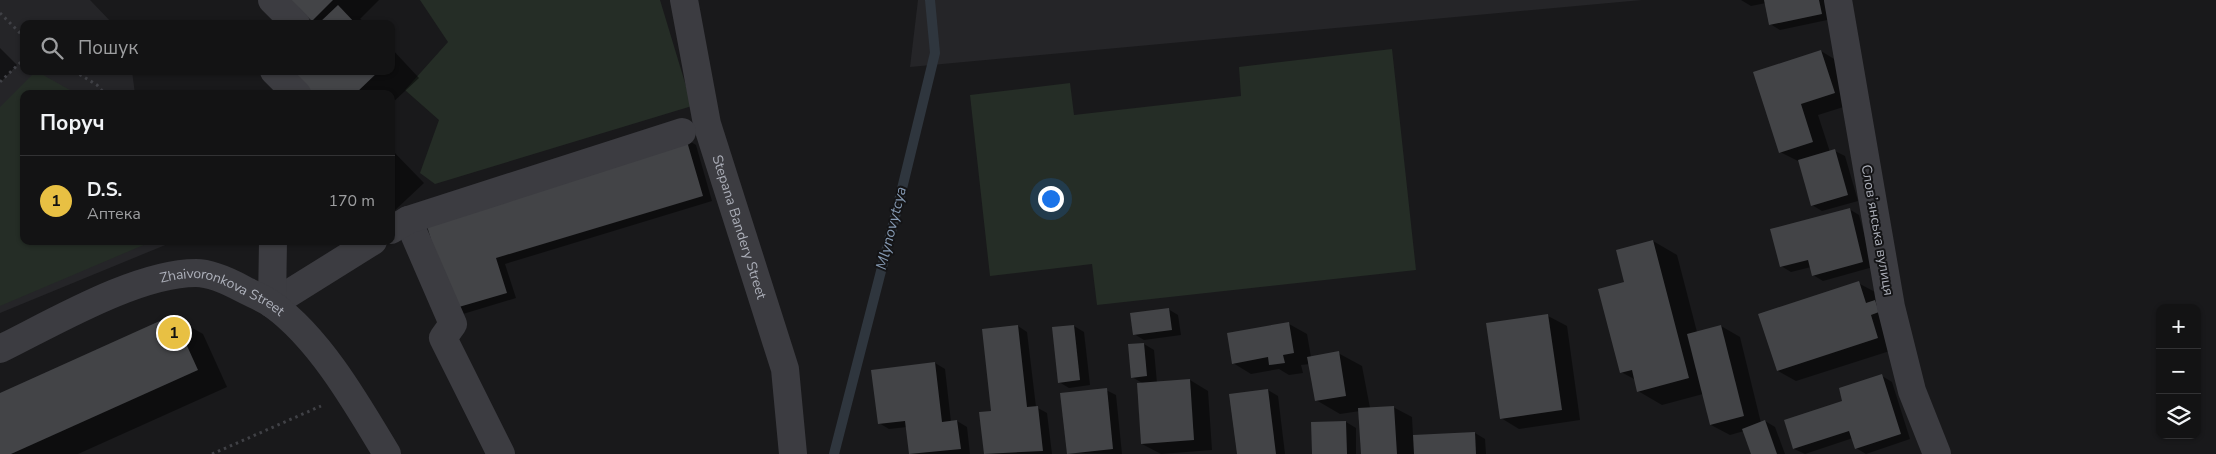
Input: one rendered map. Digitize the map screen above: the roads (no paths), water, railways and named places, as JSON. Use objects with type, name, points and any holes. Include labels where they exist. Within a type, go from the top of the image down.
[{"type":"street","points":[[272,0],[292,20]]},
{"type":"street","name":"Stepana Bandery Street","points":[[684,0],[708,124],[785,369],[793,454]]},
{"type":"street","name":"Словʼянська вулиця","points":[[1838,0],[1892,307],[1912,391],[1930,452]]},
{"type":"street","points":[[278,75],[293,90]]},
{"type":"street","points":[[501,454],[443,338],[453,324],[400,225],[682,132]]},
{"type":"street","points":[[272,304],[273,245]]},
{"type":"street","points":[[272,304],[367,245]]},
{"type":"street","name":"Zhaivoronkova Street","points":[[0,349],[117,292],[163,278],[198,273],[229,282],[272,304],[300,328],[351,393],[387,454]]},
{"type":"waterway","name":"Mlynovytcya","points":[[834,454],[935,53],[930,0]]},
{"type":"place","name":"D.S.","points":[[174,333]]}]
